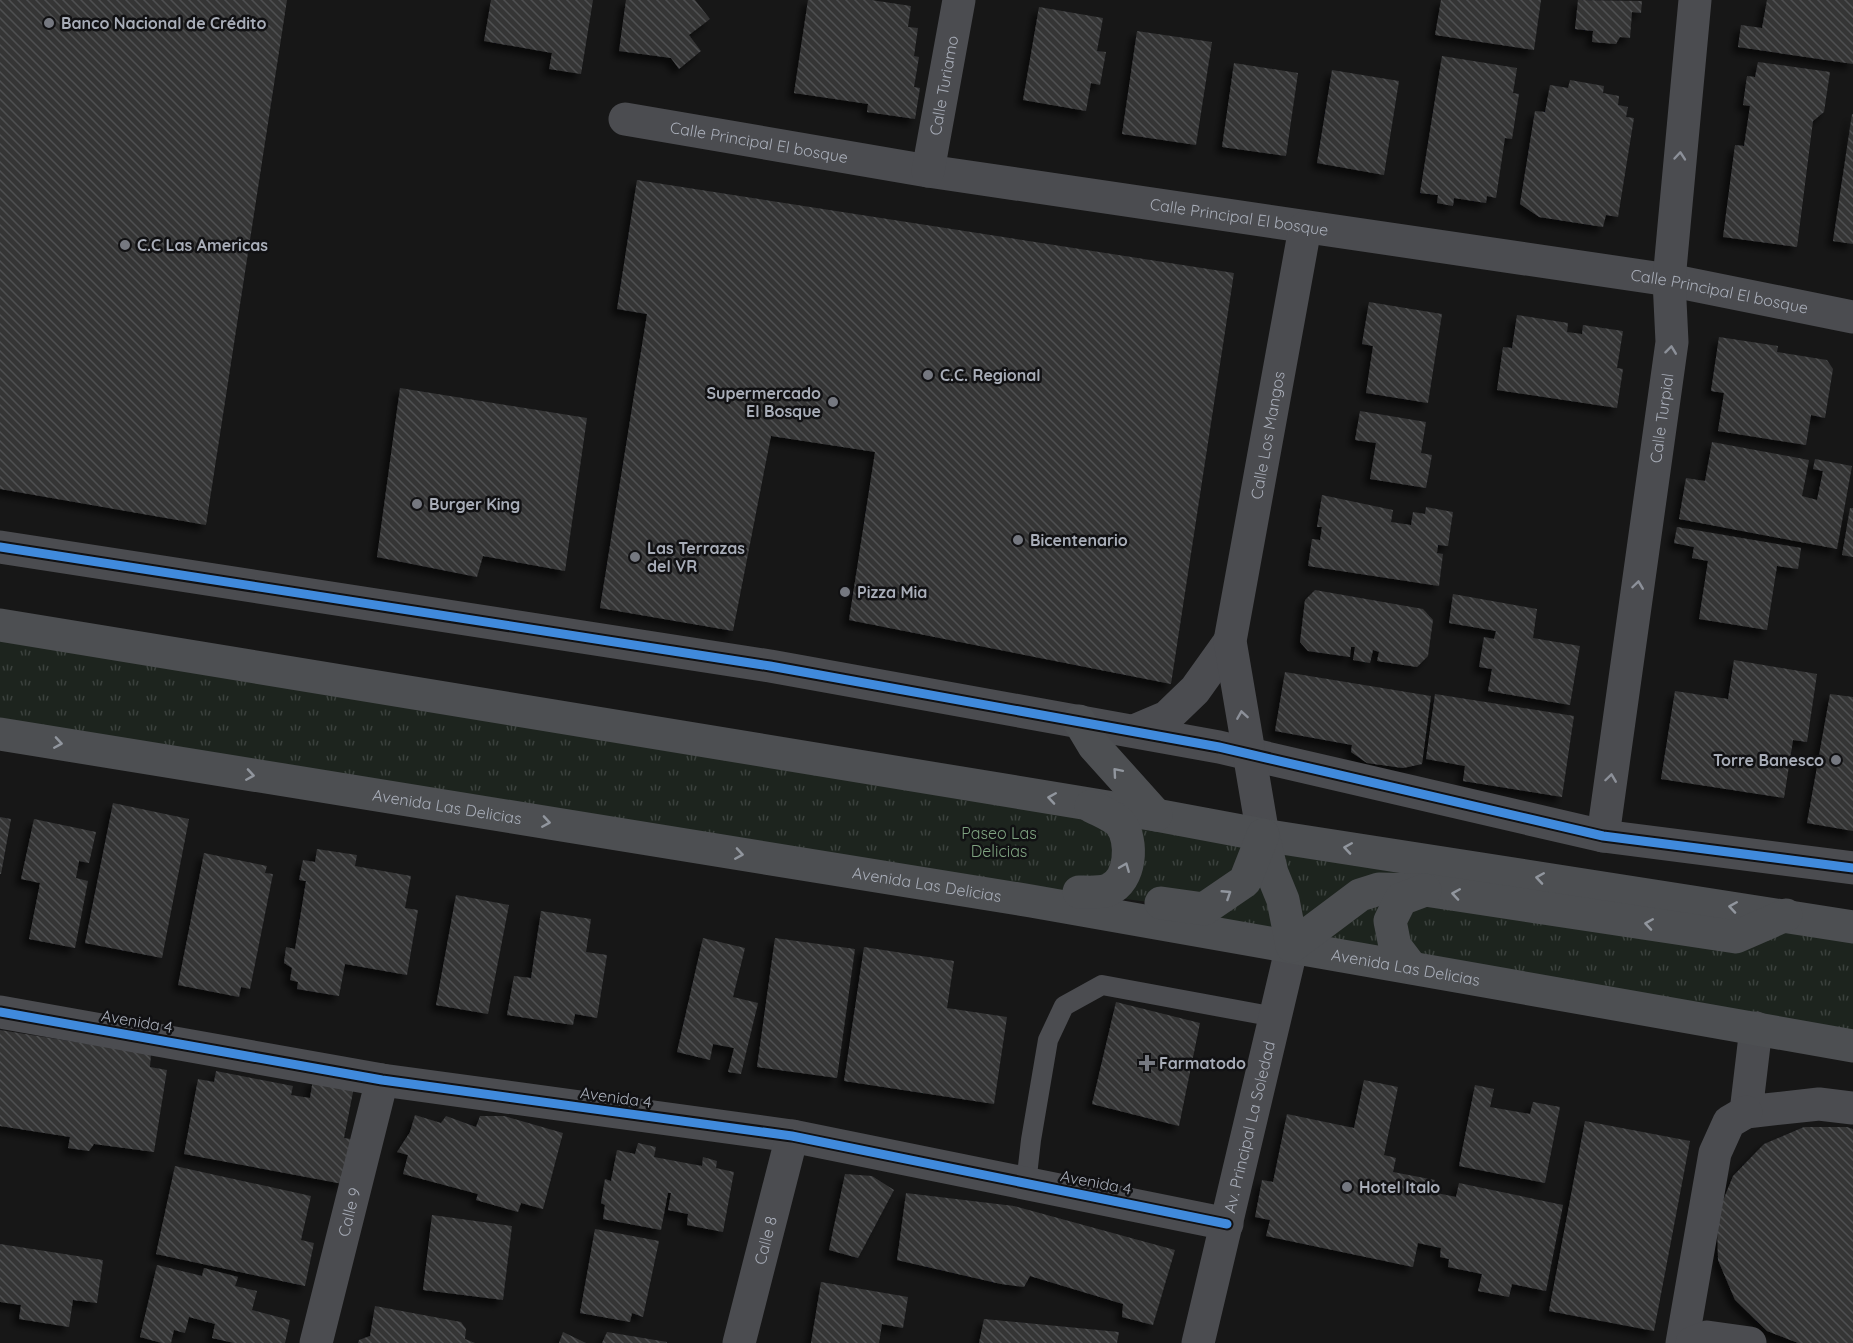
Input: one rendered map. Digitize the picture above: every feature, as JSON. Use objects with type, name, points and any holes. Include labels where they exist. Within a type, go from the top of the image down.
[{"type":"main road","points":[[0,625],[1085,803],[1263,835],[1853,927]]},
{"type":"main road","points":[[1078,721],[1095,746],[1156,815]]},
{"type":"main road","name":"Avenida Las Delicias","points":[[0,734],[1031,901],[1853,1046]]},
{"type":"main road","points":[[1079,892],[1108,890],[1118,881],[1127,866],[1129,851],[1127,835],[1118,821],[1085,803]]},
{"type":"main road","points":[[1031,901],[1048,888],[1204,909],[1245,882],[1263,835]]},
{"type":"main road","points":[[1263,835],[1272,873],[1283,900],[1292,946],[1360,895],[1378,889],[1425,890],[1736,937],[1786,915]]},
{"type":"main road","points":[[1411,967],[1395,946],[1390,921],[1401,899],[1425,890]]},
{"type":"street","name":"Calle Turiamo","points":[[928,171],[959,0]]},
{"type":"street","name":"Calle Turpial","points":[[1604,836],[1672,342],[1668,280],[1695,0]]},
{"type":"street","name":"Calle Principal El bosque","points":[[625,119],[928,171],[1668,280],[1853,317]]},
{"type":"street","name":"Calle Los Mangos","points":[[1230,641],[1305,228]]},
{"type":"street","points":[[0,547],[770,666],[1134,731],[1249,754],[1604,836],[1853,868]]},
{"type":"street","points":[[1134,731],[1167,717],[1195,690],[1230,641]]},
{"type":"street","points":[[1230,641],[1263,835]]},
{"type":"street","name":"Av. Principal La Soledad","points":[[1198,1343],[1292,946]]},
{"type":"street","name":"Avenida 4","points":[[0,1012],[382,1080],[792,1136],[1227,1224]]},
{"type":"street","points":[[1746,1112],[1756,1028]]},
{"type":"street","name":"Calle 9","points":[[316,1343],[382,1080]]},
{"type":"street","points":[[1682,1343],[1716,1153],[1729,1122],[1746,1112],[1819,1104],[1853,1108]]},
{"type":"street","name":"Calle 8","points":[[739,1343],[792,1136]]},
{"type":"street","points":[[1692,1343],[1707,1337],[1750,1343]]},
{"type":"lane","points":[[1026,1184],[1048,1040],[1064,1006],[1102,985],[1275,1017]]},
{"type":"green space","name":"Paseo Las Delicias","points":[[0,630],[1853,927],[1853,1045],[1199,930],[1203,909],[1048,889],[0,730]]},
{"type":"building","name":"C.C Las Americas","points":[[0,0],[287,0],[206,525],[0,489]]},
{"type":"building","points":[[491,0],[593,0],[581,74],[549,69],[552,53],[484,41]]},
{"type":"building","points":[[626,0],[695,0],[710,19],[689,35],[701,51],[679,69],[671,58],[619,51]]},
{"type":"building","points":[[808,0],[871,0],[911,6],[908,27],[918,28],[914,56],[919,57],[914,87],[920,88],[915,119],[867,112],[868,104],[794,93]]},
{"type":"building","points":[[1441,0],[1541,0],[1534,50],[1435,35]]},
{"type":"building","points":[[1578,0],[1642,1],[1641,13],[1632,12],[1630,38],[1620,37],[1616,44],[1592,42],[1593,31],[1575,29]]},
{"type":"building","points":[[1767,0],[1853,0],[1853,64],[1738,47],[1741,25],[1762,28]]},
{"type":"building","points":[[1039,7],[1103,18],[1097,51],[1106,52],[1100,85],[1091,83],[1086,111],[1023,100]]},
{"type":"building","points":[[1137,31],[1212,42],[1196,145],[1122,134]]},
{"type":"building","points":[[1442,56],[1517,68],[1513,93],[1519,94],[1512,139],[1505,138],[1496,198],[1487,196],[1486,203],[1454,198],[1453,206],[1437,203],[1438,195],[1420,193]]},
{"type":"building","points":[[1758,62],[1830,72],[1824,112],[1813,121],[1797,247],[1723,237],[1735,145],[1744,146],[1750,106],[1743,105],[1747,76],[1755,77]]},
{"type":"building","points":[[1234,63],[1298,73],[1286,156],[1222,147]]},
{"type":"building","points":[[1332,70],[1399,81],[1384,175],[1317,163]]},
{"type":"building","points":[[1570,80],[1604,86],[1603,93],[1619,96],[1618,105],[1628,107],[1626,117],[1634,118],[1618,217],[1606,215],[1603,227],[1539,217],[1520,204],[1535,111],[1545,112],[1550,85],[1568,88]]},
{"type":"building","points":[[1853,114],[1853,244],[1833,241]]},
{"type":"building","name":"C.C. Regional","points":[[637,180],[1234,273],[1171,684],[849,620],[875,452],[771,436],[733,631],[600,608],[647,314],[617,309]]},
{"type":"building","points":[[1369,302],[1442,314],[1428,403],[1366,393],[1373,346],[1362,344]]},
{"type":"building","points":[[1517,315],[1568,323],[1567,332],[1582,334],[1583,325],[1623,331],[1617,368],[1623,369],[1617,408],[1497,390],[1503,347],[1512,348]]},
{"type":"building","points":[[1719,337],[1778,346],[1777,352],[1827,360],[1833,369],[1825,418],[1811,415],[1806,445],[1718,431],[1724,393],[1711,391]]},
{"type":"building","points":[[400,388],[587,418],[565,571],[483,556],[477,577],[377,557]]},
{"type":"building","points":[[1360,411],[1426,422],[1421,453],[1432,455],[1426,488],[1370,479],[1376,443],[1355,440]]},
{"type":"building","points":[[1712,442],[1809,460],[1802,496],[1817,500],[1823,471],[1813,469],[1815,459],[1852,466],[1837,549],[1679,519],[1686,478],[1705,481]]},
{"type":"building","points":[[1322,495],[1393,510],[1391,522],[1411,525],[1413,512],[1425,514],[1426,507],[1453,512],[1448,546],[1438,545],[1437,553],[1443,554],[1439,586],[1308,566],[1312,539],[1320,540],[1322,527],[1317,527]]},
{"type":"building","points":[[1850,508],[1853,508],[1853,557],[1842,555]]},
{"type":"building","points":[[1677,527],[1801,548],[1798,569],[1777,566],[1767,630],[1699,619],[1708,561],[1692,558],[1694,547],[1674,543]]},
{"type":"building","points":[[1315,590],[1423,609],[1433,620],[1428,656],[1417,667],[1377,661],[1379,652],[1373,650],[1370,663],[1353,660],[1355,647],[1351,647],[1350,657],[1308,651],[1300,642],[1305,600]]},
{"type":"building","points":[[1453,594],[1537,609],[1533,638],[1580,646],[1570,705],[1488,691],[1492,669],[1479,667],[1484,637],[1494,639],[1496,631],[1449,623]]},
{"type":"building","points":[[1734,660],[1817,674],[1807,742],[1793,740],[1784,798],[1661,779],[1675,691],[1728,699]]},
{"type":"building","points":[[1285,672],[1431,696],[1422,764],[1403,768],[1367,763],[1351,752],[1352,745],[1275,731]]},
{"type":"building","points":[[1435,694],[1574,716],[1562,797],[1463,781],[1465,766],[1426,759]]},
{"type":"building","name":"Torre Banesco","points":[[1830,694],[1853,697],[1853,831],[1807,823]]},
{"type":"building","points":[[113,803],[189,819],[162,958],[85,943]]},
{"type":"building","points":[[0,817],[11,819],[1,874],[0,874]]},
{"type":"building","points":[[34,819],[96,832],[89,863],[79,861],[76,878],[88,881],[75,948],[29,939],[40,883],[21,879]]},
{"type":"building","points":[[317,849],[357,855],[355,866],[411,876],[405,908],[418,910],[407,975],[345,964],[339,996],[297,989],[298,982],[290,980],[292,968],[284,963],[286,947],[295,949],[306,881],[299,880],[303,860],[315,862]]},
{"type":"building","points":[[204,853],[267,866],[265,873],[273,874],[250,989],[241,987],[239,997],[178,985]]},
{"type":"building","points":[[456,895],[509,905],[488,1014],[436,1005]]},
{"type":"building","points":[[541,911],[591,919],[586,952],[607,955],[597,1018],[575,1014],[573,1025],[507,1015],[514,976],[531,978]]},
{"type":"building","points":[[703,938],[745,948],[733,997],[758,1003],[741,1074],[728,1072],[734,1048],[713,1044],[710,1060],[677,1052]]},
{"type":"building","points":[[775,938],[855,949],[837,1078],[757,1067]]},
{"type":"building","points":[[864,947],[954,961],[947,1008],[1007,1017],[994,1104],[844,1081]]},
{"type":"building","name":"Farmatodo","points":[[1116,1002],[1200,1023],[1179,1126],[1092,1104]]},
{"type":"building","points":[[0,1030],[151,1054],[150,1067],[167,1070],[154,1152],[94,1144],[89,1151],[68,1148],[70,1137],[0,1126]]},
{"type":"building","points":[[216,1071],[293,1086],[291,1095],[310,1098],[313,1079],[354,1087],[344,1138],[351,1139],[343,1184],[184,1154],[198,1079],[214,1082]]},
{"type":"building","name":"Hotel Italo","points":[[1364,1080],[1398,1087],[1384,1155],[1396,1158],[1393,1172],[1435,1180],[1432,1192],[1456,1197],[1459,1183],[1563,1205],[1546,1291],[1512,1284],[1509,1297],[1478,1291],[1482,1274],[1448,1267],[1449,1259],[1440,1257],[1441,1248],[1418,1243],[1413,1267],[1266,1236],[1270,1220],[1255,1217],[1262,1180],[1273,1182],[1287,1114],[1354,1128]]},
{"type":"building","points":[[1475,1085],[1494,1089],[1490,1107],[1530,1114],[1533,1102],[1560,1107],[1545,1183],[1459,1166]]},
{"type":"building","points":[[415,1115],[441,1123],[446,1116],[476,1127],[480,1116],[504,1116],[563,1133],[543,1209],[521,1203],[518,1212],[476,1200],[478,1194],[403,1174],[408,1155],[397,1152],[410,1132]]},
{"type":"building","points":[[1585,1121],[1690,1141],[1654,1331],[1549,1311]]},
{"type":"building","points":[[1804,1127],[1853,1129],[1853,1343],[1798,1343],[1767,1331],[1735,1300],[1718,1260],[1717,1216],[1733,1176],[1764,1144]]},
{"type":"building","points":[[638,1143],[656,1147],[654,1157],[702,1166],[703,1157],[717,1161],[716,1168],[734,1172],[723,1232],[687,1225],[688,1214],[668,1210],[671,1193],[668,1193],[661,1230],[603,1219],[605,1205],[601,1203],[605,1179],[611,1181],[617,1150],[635,1154]]},
{"type":"building","points":[[175,1166],[311,1196],[301,1240],[314,1243],[305,1286],[156,1254]]},
{"type":"building","points":[[845,1174],[872,1176],[894,1190],[858,1258],[829,1250]]},
{"type":"building","points":[[906,1193],[1014,1206],[1175,1250],[1153,1325],[1122,1317],[1123,1304],[1030,1276],[1024,1287],[1001,1284],[897,1260]]},
{"type":"building","points":[[432,1215],[512,1226],[503,1300],[423,1290]]},
{"type":"building","points":[[595,1229],[659,1241],[643,1317],[632,1313],[630,1322],[580,1313]]},
{"type":"building","points":[[0,1244],[103,1260],[97,1303],[73,1300],[69,1327],[19,1319],[21,1305],[0,1302]]},
{"type":"building","points":[[157,1265],[202,1276],[204,1268],[238,1277],[235,1286],[257,1291],[252,1310],[290,1320],[285,1343],[234,1343],[212,1338],[215,1324],[189,1317],[185,1333],[174,1330],[171,1343],[140,1337]]},
{"type":"building","points":[[821,1282],[908,1297],[903,1328],[882,1324],[879,1343],[811,1343]]},
{"type":"building","points":[[375,1306],[461,1322],[466,1329],[465,1339],[475,1343],[358,1343],[359,1340],[370,1336]]},
{"type":"building","points":[[984,1319],[1119,1332],[1117,1343],[979,1343]]},
{"type":"building","points":[[563,1332],[586,1343],[559,1343]]},
{"type":"building","points":[[607,1332],[667,1342],[667,1343],[602,1343]]},
{"type":"cycle path","points":[[0,547],[770,666],[1219,747],[1603,836],[1853,868]]},
{"type":"cycle path","points":[[0,1012],[382,1080],[792,1136],[1227,1224]]},
{"type":"place","name":"Banco Nacional de Crédito","points":[[49,23]]},
{"type":"place","name":"C.C Las Americas","points":[[125,245]]},
{"type":"place","name":"C.C. Regional","points":[[928,375]]},
{"type":"place","name":"Supermercado El Bosque","points":[[833,402]]},
{"type":"place","name":"Burger King","points":[[417,504]]},
{"type":"place","name":"Bicentenario","points":[[1018,540]]},
{"type":"place","name":"Las Terrazas del VR","points":[[635,557]]},
{"type":"place","name":"Pizza Mia","points":[[845,592]]},
{"type":"place","name":"Torre Banesco","points":[[1836,760]]},
{"type":"place","name":"Farmatodo","points":[[1147,1063]]},
{"type":"place","name":"Hotel Italo","points":[[1347,1187]]}]
